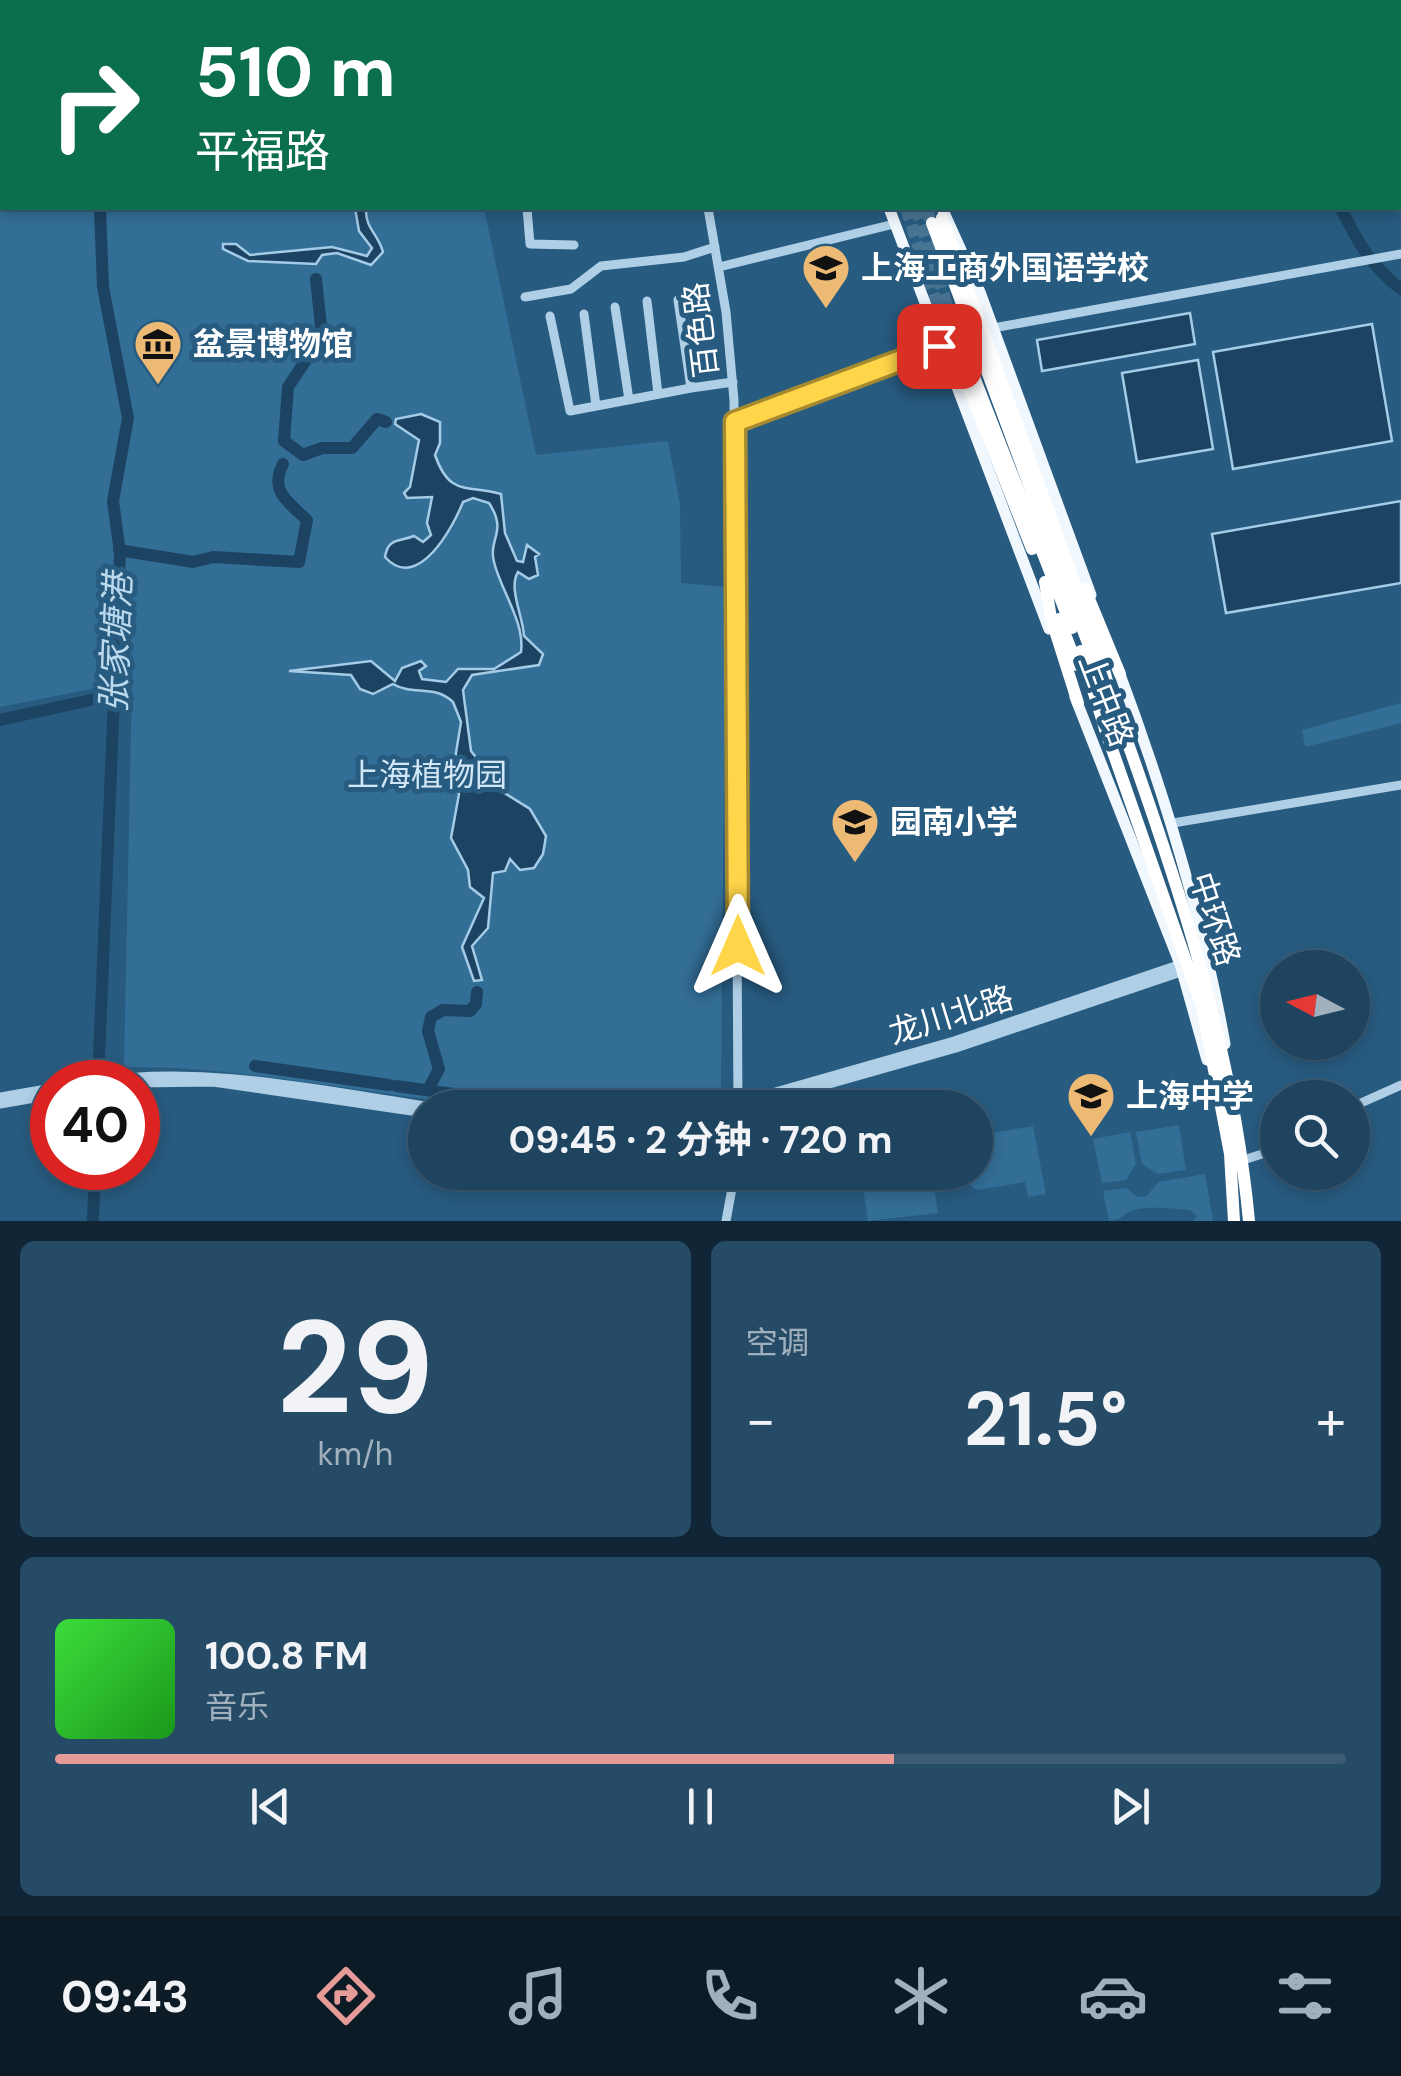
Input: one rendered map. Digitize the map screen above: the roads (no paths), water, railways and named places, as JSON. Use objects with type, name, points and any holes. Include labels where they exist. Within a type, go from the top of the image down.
[{"type":"highway","name":"中环路","points":[[939,216],[1015,420],[1068,606]]},
{"type":"highway","name":"中环路","points":[[939,216],[1106,729],[1202,1007],[1230,1154],[1237,1221]]},
{"type":"highway","name":"中环路","points":[[1068,606],[1045,582],[947,321],[1068,606],[1112,699],[1214,1006],[1252,1221]]},
{"type":"highway","points":[[1015,420],[1120,674]]},
{"type":"highway","points":[[1045,582],[1051,618],[1078,703]]},
{"type":"main road","name":"上中路","points":[[890,210],[1181,968],[1240,1162],[1237,1221]]},
{"type":"main road","name":"上中路","points":[[939,216],[993,328],[1173,823],[1210,959],[1252,1221]]},
{"type":"street","points":[[528,210],[530,244],[574,244]]},
{"type":"street","name":"百色路","points":[[708,210],[719,267],[735,422],[740,1090]]},
{"type":"street","points":[[719,267],[894,224]]},
{"type":"street","points":[[526,297],[571,289],[600,266],[684,257],[715,247]]},
{"type":"street","points":[[993,328],[1401,254]]},
{"type":"street","points":[[678,300],[691,388]]},
{"type":"street","points":[[647,301],[658,394]]},
{"type":"street","points":[[615,307],[628,400]]},
{"type":"street","points":[[584,314],[596,406]]},
{"type":"street","points":[[550,316],[570,411],[733,382]]},
{"type":"street","points":[[735,422],[939,346]]},
{"type":"street","points":[[1173,823],[1401,785]]},
{"type":"street","name":"龙川北路","points":[[799,1090],[990,1038],[1210,959]]},
{"type":"street","points":[[160,1076],[200,1074],[408,1103]]},
{"type":"street","points":[[160,1083],[213,1082],[408,1111]]},
{"type":"street","points":[[1370,1099],[1401,1084]]},
{"type":"street","points":[[0,1101],[30,1096]]},
{"type":"street","points":[[1240,1162],[1260,1155]]},
{"type":"street","points":[[726,1221],[732,1190]]},
{"type":"waterway","name":"张家塘港","points":[[99,1060],[120,553],[113,501],[128,418],[103,287],[100,210]]},
{"type":"waterway","points":[[1342,210],[1366,252],[1401,289]]},
{"type":"waterway","points":[[316,279],[322,336],[288,387],[284,441],[303,455],[322,448],[352,448],[377,419],[386,422]]},
{"type":"waterway","points":[[119,550],[193,562],[213,557],[299,562],[307,520],[279,489],[283,464]]},
{"type":"waterway","points":[[0,720],[114,695]]},
{"type":"waterway","points":[[428,1090],[439,1069],[428,1031],[431,1017],[443,1010],[470,1011],[476,1004],[477,992]]},
{"type":"waterway","points":[[255,1066],[389,1085]]},
{"type":"waterway","points":[[396,1086],[425,1090]]},
{"type":"waterway","name":"张家塘港","points":[[93,1221],[94,1190]]},
{"type":"tunnel","points":[[907,210],[943,323]]},
{"type":"tunnel","points":[[917,210],[951,318]]},
{"type":"tunnel","points":[[926,210],[932,223]]},
{"type":"place","name":"上海工商外国语学校","points":[[826,310]]},
{"type":"place","name":"盆景博物馆","points":[[158,386]]},
{"type":"place","name":"园南小学","points":[[855,864]]},
{"type":"place","name":"上海中学","points":[[1091,1138]]},
{"type":"park label","name":"上海植物园","points":[[427,775]]}]
